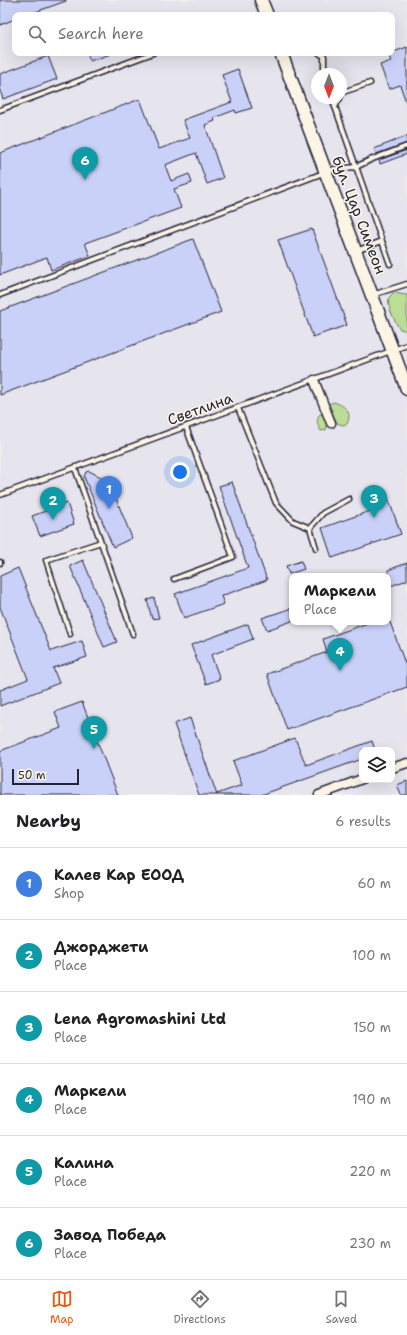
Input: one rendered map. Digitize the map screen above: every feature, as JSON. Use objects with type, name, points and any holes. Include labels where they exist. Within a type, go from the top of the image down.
[{"type":"main road","points":[[261,0],[266,12]]},
{"type":"main road","name":"бул. Цар Симеон","points":[[282,56],[407,389]]},
{"type":"street","points":[[314,380],[331,423]]},
{"type":"street","points":[[395,767],[407,763]]},
{"type":"street","points":[[319,795],[359,780]]},
{"type":"lane","points":[[0,110],[145,56]]},
{"type":"lane","points":[[324,56],[324,68]]},
{"type":"lane","points":[[347,91],[370,83]]},
{"type":"lane","points":[[334,104],[390,264]]},
{"type":"lane","points":[[0,295],[334,169],[356,167],[407,146]]},
{"type":"lane","points":[[355,251],[382,241]]},
{"type":"lane","points":[[372,295],[407,284]]},
{"type":"lane","name":"Светлина","points":[[0,495],[393,351],[407,344]]},
{"type":"lane","points":[[238,408],[276,503],[293,521],[310,528]]},
{"type":"lane","points":[[174,579],[233,557],[186,427]]},
{"type":"lane","points":[[75,468],[133,634]]},
{"type":"lane","points":[[310,528],[323,513],[349,499]]},
{"type":"lane","points":[[310,528],[316,548]]},
{"type":"lane","points":[[70,634],[46,560],[101,542]]},
{"type":"shaded area","points":[[0,0],[407,0],[407,795],[0,795]]},
{"type":"green space","points":[[393,293],[407,295],[407,331],[400,329],[390,310],[388,301]]},
{"type":"green space","points":[[334,402],[342,405],[347,410],[349,420],[347,424],[342,425],[337,423],[328,404]]},
{"type":"green space","points":[[320,414],[323,415],[327,426],[326,430],[321,431],[318,425],[317,420]]},
{"type":"building","points":[[0,0],[66,0],[35,12],[12,12],[12,20],[0,25]]},
{"type":"building","points":[[407,47],[407,102],[400,85],[389,89],[380,65],[391,61],[389,56],[395,56],[395,51]]},
{"type":"building","points":[[48,56],[57,79],[3,99],[0,90],[0,74]]},
{"type":"building","points":[[88,56],[105,56],[90,61]]},
{"type":"building","points":[[238,69],[252,108],[236,113],[235,110],[214,118],[215,121],[205,125],[223,178],[207,184],[196,153],[165,165],[171,181],[189,174],[192,183],[174,189],[181,208],[85,243],[90,256],[51,270],[47,257],[0,275],[0,153],[140,99],[159,149],[190,138],[183,120],[232,102],[222,75]]},
{"type":"building","points":[[407,136],[407,143],[376,154],[374,149]]},
{"type":"building","points":[[407,150],[407,154],[380,164],[379,160]]},
{"type":"building","points":[[312,229],[347,325],[313,337],[278,240]]},
{"type":"building","points":[[193,239],[221,312],[0,395],[0,311]]},
{"type":"building","points":[[89,471],[117,485],[111,486],[132,538],[113,547],[84,477],[86,472]]},
{"type":"building","points":[[232,482],[267,580],[221,596],[224,604],[184,618],[175,594],[248,568],[219,486]]},
{"type":"building","points":[[387,495],[401,534],[332,558],[322,528],[381,507],[378,498]]},
{"type":"building","points":[[67,503],[74,524],[40,536],[32,516]]},
{"type":"building","points":[[83,560],[117,642],[104,647],[70,566]]},
{"type":"building","points":[[301,561],[304,569],[289,574],[286,566]]},
{"type":"building","points":[[407,563],[407,580],[391,586],[391,573],[388,573],[388,570]]},
{"type":"building","points":[[18,568],[51,651],[82,641],[87,657],[53,668],[59,683],[0,706],[0,690],[28,679],[0,607],[0,576]]},
{"type":"building","points":[[154,598],[159,618],[152,619],[147,600]]},
{"type":"building","points":[[289,609],[289,622],[267,630],[262,618]]},
{"type":"building","points":[[248,624],[253,639],[211,655],[220,679],[206,684],[191,645]]},
{"type":"building","points":[[362,625],[391,625],[407,669],[407,687],[287,730],[267,674],[327,652],[323,639]]},
{"type":"building","points":[[82,702],[118,795],[0,795],[0,751],[61,728],[55,712]]},
{"type":"building","points":[[190,718],[217,795],[199,795],[174,724]]},
{"type":"building","points":[[295,738],[306,765],[372,741],[374,747],[359,747],[359,760],[261,795],[217,795],[242,785],[233,761]]},
{"type":"building","points":[[407,781],[407,795],[401,795],[397,785]]},
{"type":"place","name":"Завод Победа","points":[[85,180]]},
{"type":"place","name":"Калев Кар ЕООД","points":[[109,509]]},
{"type":"place","name":"Lena Agromashini Ltd","points":[[374,518]]},
{"type":"place","name":"Джорджети","points":[[53,520]]},
{"type":"place","name":"Маркели","points":[[340,671]]},
{"type":"place","name":"Калина","points":[[94,749]]}]
